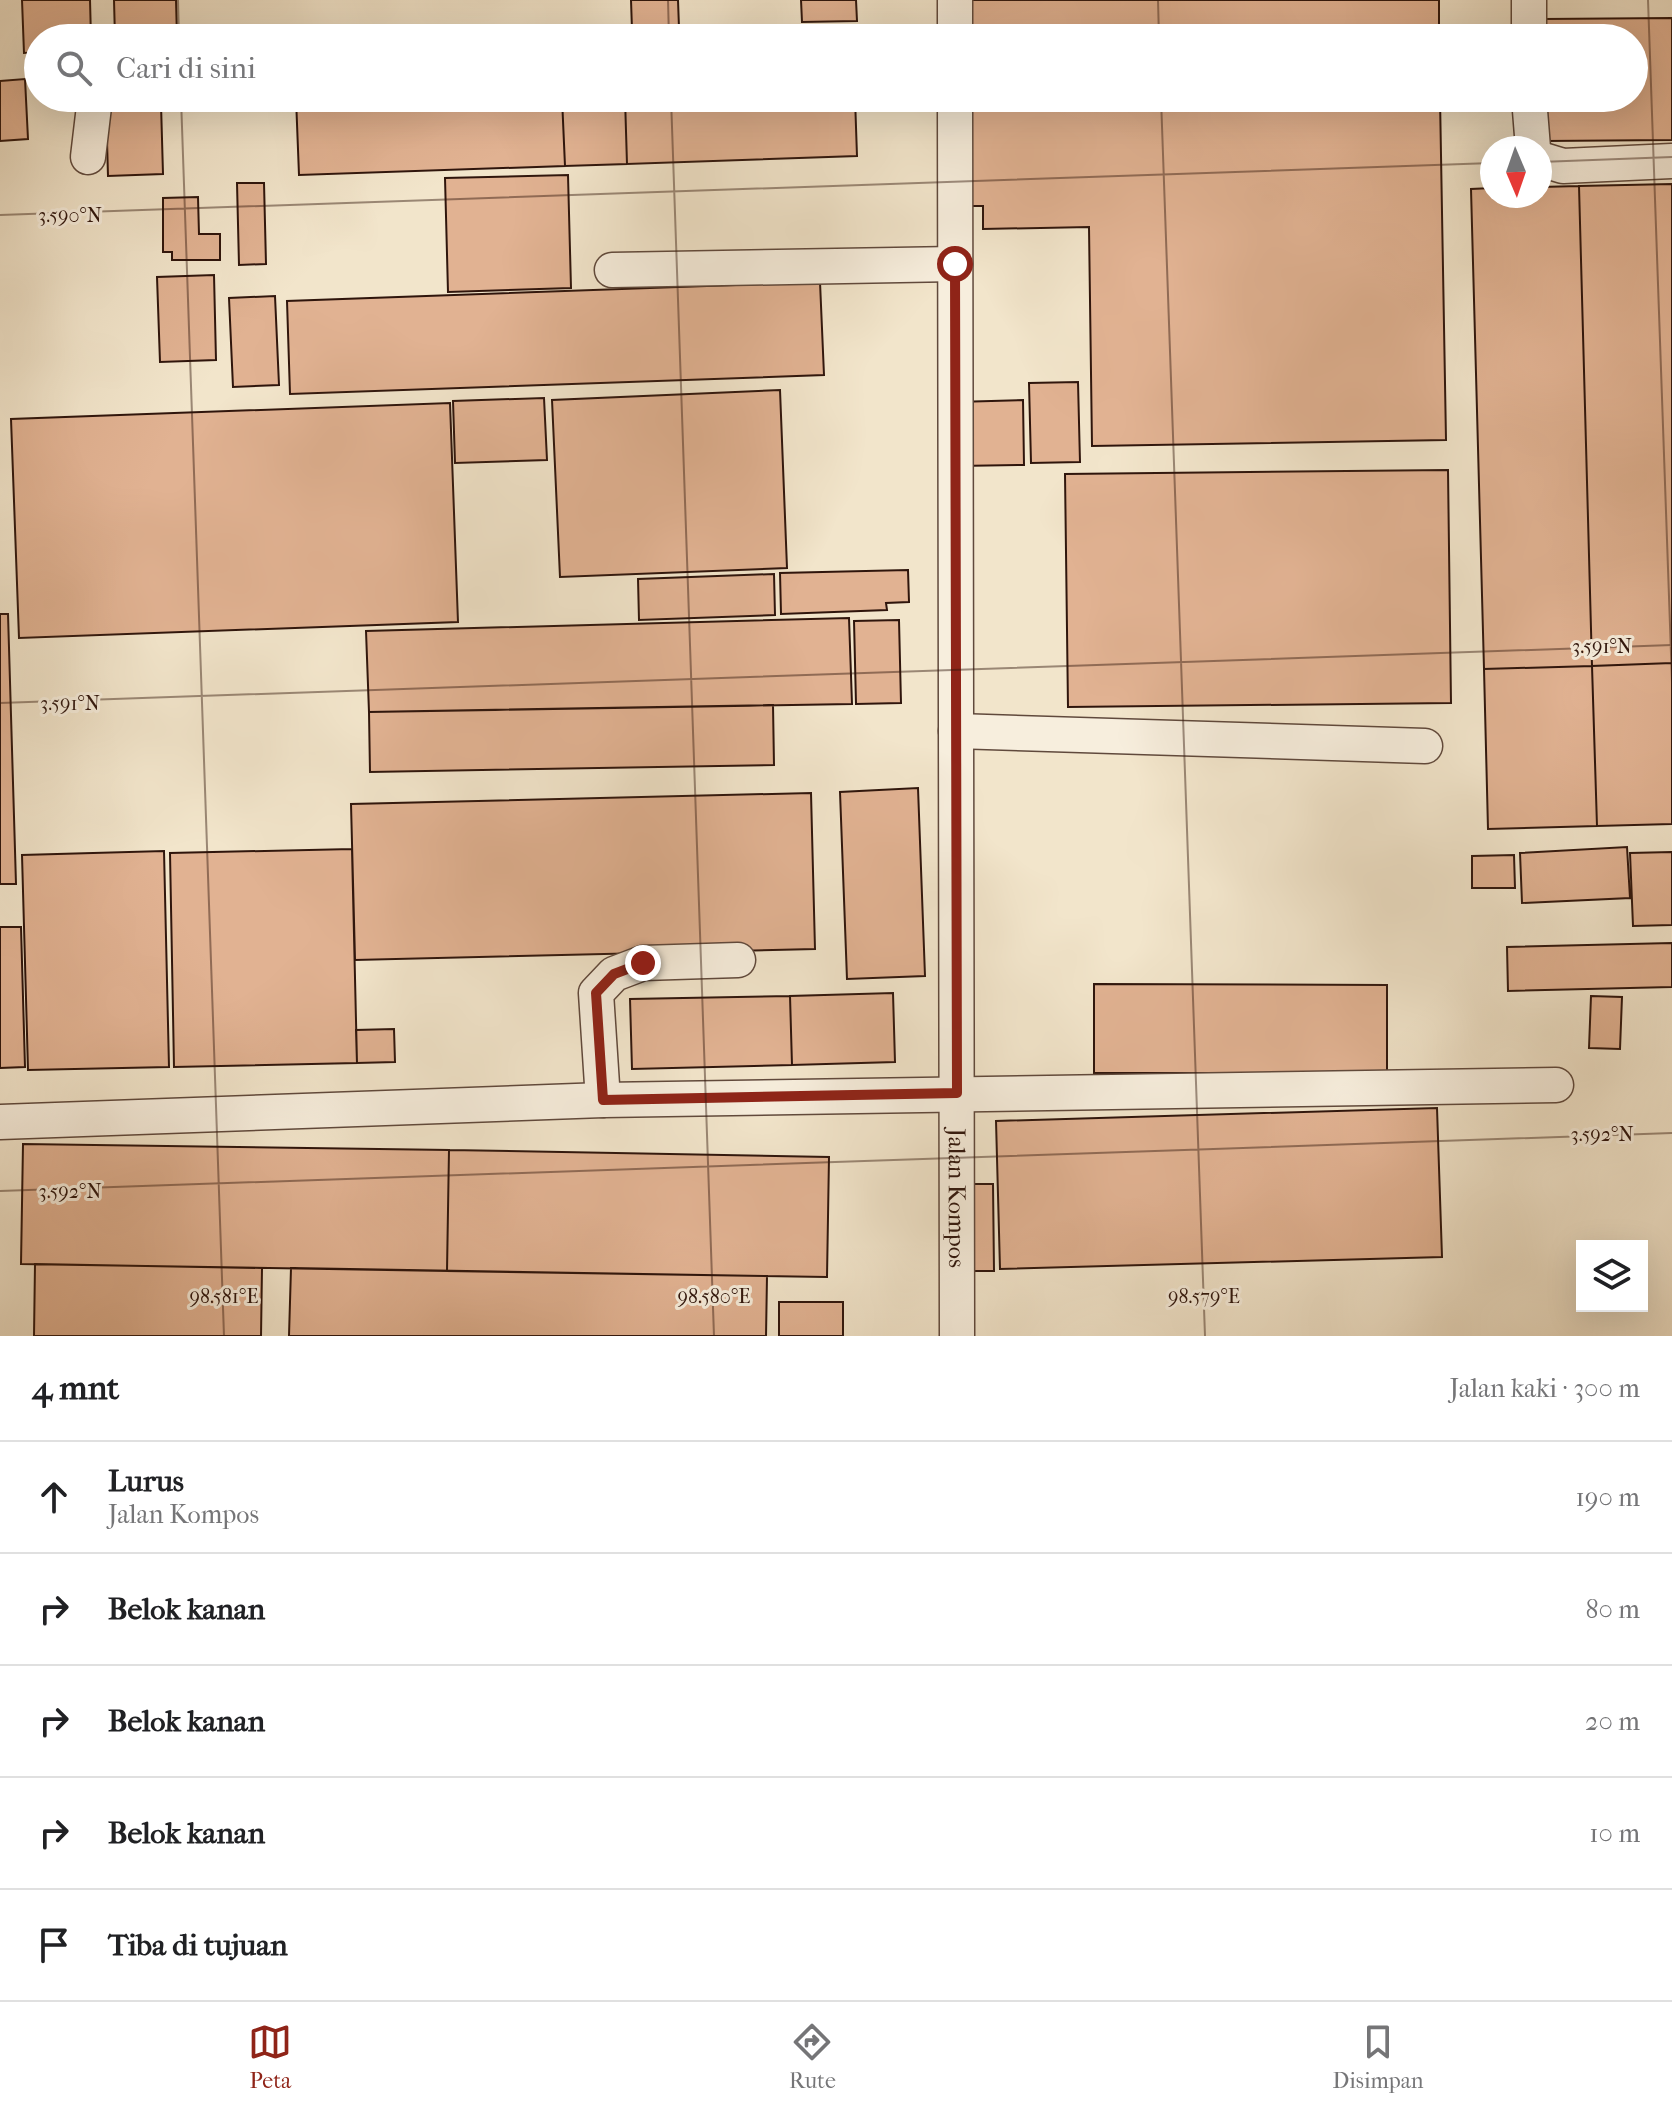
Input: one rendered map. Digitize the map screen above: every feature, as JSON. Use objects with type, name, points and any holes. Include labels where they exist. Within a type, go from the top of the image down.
[{"type":"street","points":[[955,0],[955,24]]},
{"type":"street","points":[[1529,0],[1529,24]]},
{"type":"street","points":[[88,157],[93,112]]},
{"type":"street","name":"Jalan Kompos","points":[[955,112],[957,1336]]},
{"type":"street","points":[[1530,112],[1532,136]]},
{"type":"street","points":[[1552,163],[1563,166],[1672,161]]},
{"type":"street","points":[[612,270],[955,264]]},
{"type":"street","points":[[956,731],[1425,746]]},
{"type":"street","points":[[603,1100],[596,993],[614,974],[643,963],[738,960]]},
{"type":"street","points":[[0,1122],[603,1100],[1556,1085]]},
{"type":"building","points":[[22,0],[90,0],[91,24],[24,24],[24,53]]},
{"type":"building","points":[[114,0],[176,0],[177,24],[115,24]]},
{"type":"building","points":[[631,0],[678,0],[679,24],[632,24]]},
{"type":"building","points":[[801,0],[856,0],[857,21],[802,22]]},
{"type":"building","points":[[968,0],[1439,0],[1439,24],[968,24]]},
{"type":"building","points":[[1672,18],[1672,140],[1552,141],[1552,136],[1545,136],[1545,112],[1648,112],[1648,24],[1544,24],[1544,19]]},
{"type":"building","points":[[24,79],[28,139],[0,141],[0,81]]},
{"type":"building","points":[[106,112],[161,112],[163,174],[108,176]]},
{"type":"building","points":[[297,112],[563,112],[565,166],[299,175]]},
{"type":"building","points":[[563,112],[625,112],[627,164],[565,166]]},
{"type":"building","points":[[625,112],[855,112],[857,156],[627,164]]},
{"type":"building","points":[[969,112],[1440,112],[1446,440],[1092,446],[1089,227],[983,229],[983,206],[971,206]]},
{"type":"building","points":[[568,175],[571,288],[448,292],[445,178]]},
{"type":"building","points":[[237,183],[264,183],[266,264],[239,265]]},
{"type":"building","points":[[1672,184],[1672,663],[1592,666],[1579,186]]},
{"type":"building","points":[[1579,186],[1592,666],[1484,669],[1471,189],[1480,189],[1480,208],[1552,208],[1552,187]]},
{"type":"building","points":[[198,197],[199,234],[220,234],[220,260],[172,260],[172,252],[163,252],[163,198]]},
{"type":"building","points":[[214,275],[216,360],[160,362],[157,277]]},
{"type":"building","points":[[820,282],[824,375],[290,394],[287,301]]},
{"type":"building","points":[[275,296],[279,385],[233,387],[229,298]]},
{"type":"building","points":[[1078,382],[1080,462],[1031,463],[1029,383]]},
{"type":"building","points":[[780,390],[787,568],[560,577],[552,400]]},
{"type":"building","points":[[544,398],[547,460],[455,463],[453,401]]},
{"type":"building","points":[[1023,400],[1024,465],[958,466],[956,402]]},
{"type":"building","points":[[450,403],[458,622],[19,638],[11,419]]},
{"type":"building","points":[[1448,470],[1451,703],[1068,707],[1065,474]]},
{"type":"building","points":[[908,570],[909,602],[886,603],[887,610],[781,614],[780,573]]},
{"type":"building","points":[[774,574],[775,615],[639,620],[638,579]]},
{"type":"building","points":[[0,614],[8,614],[16,884],[0,884]]},
{"type":"building","points":[[849,618],[852,704],[369,712],[366,631]]},
{"type":"building","points":[[899,620],[901,703],[856,704],[854,621]]},
{"type":"building","points":[[1672,663],[1672,824],[1597,826],[1592,666]]},
{"type":"building","points":[[1592,666],[1597,826],[1488,829],[1484,669]]},
{"type":"building","points":[[773,705],[774,765],[370,772],[369,712]]},
{"type":"building","points":[[918,788],[925,976],[847,979],[840,792]]},
{"type":"building","points":[[811,793],[815,949],[355,960],[351,804]]},
{"type":"building","points":[[1627,847],[1630,898],[1522,903],[1520,853]]},
{"type":"building","points":[[352,849],[357,1063],[174,1067],[170,853]]},
{"type":"building","points":[[164,851],[169,1067],[28,1070],[22,855]]},
{"type":"building","points":[[1672,852],[1672,925],[1633,926],[1630,853]]},
{"type":"building","points":[[1514,855],[1515,888],[1472,888],[1472,856]]},
{"type":"building","points":[[0,927],[21,927],[25,1067],[0,1068]]},
{"type":"building","points":[[1672,943],[1672,987],[1508,991],[1507,947]]},
{"type":"building","points":[[1094,984],[1387,985],[1387,1073],[1094,1073]]},
{"type":"building","points":[[893,993],[895,1062],[792,1065],[790,996]]},
{"type":"building","points":[[790,996],[792,1065],[632,1069],[630,999]]},
{"type":"building","points":[[1591,996],[1622,997],[1620,1049],[1589,1048]]},
{"type":"building","points":[[394,1029],[395,1062],[357,1063],[356,1030]]},
{"type":"building","points":[[1437,1108],[1442,1257],[1000,1269],[996,1121]]},
{"type":"building","points":[[23,1144],[449,1150],[447,1271],[21,1264]]},
{"type":"building","points":[[449,1150],[829,1157],[827,1277],[447,1271]]},
{"type":"building","points":[[973,1184],[993,1184],[994,1271],[973,1271]]},
{"type":"building","points":[[35,1264],[262,1268],[261,1336],[34,1336]]},
{"type":"building","points":[[291,1268],[767,1276],[766,1336],[289,1336]]},
{"type":"building","points":[[779,1302],[843,1302],[843,1336],[779,1336]]},
{"type":"route","points":[[643,963],[614,974],[596,993],[603,1100],[957,1093],[955,264]]}]
